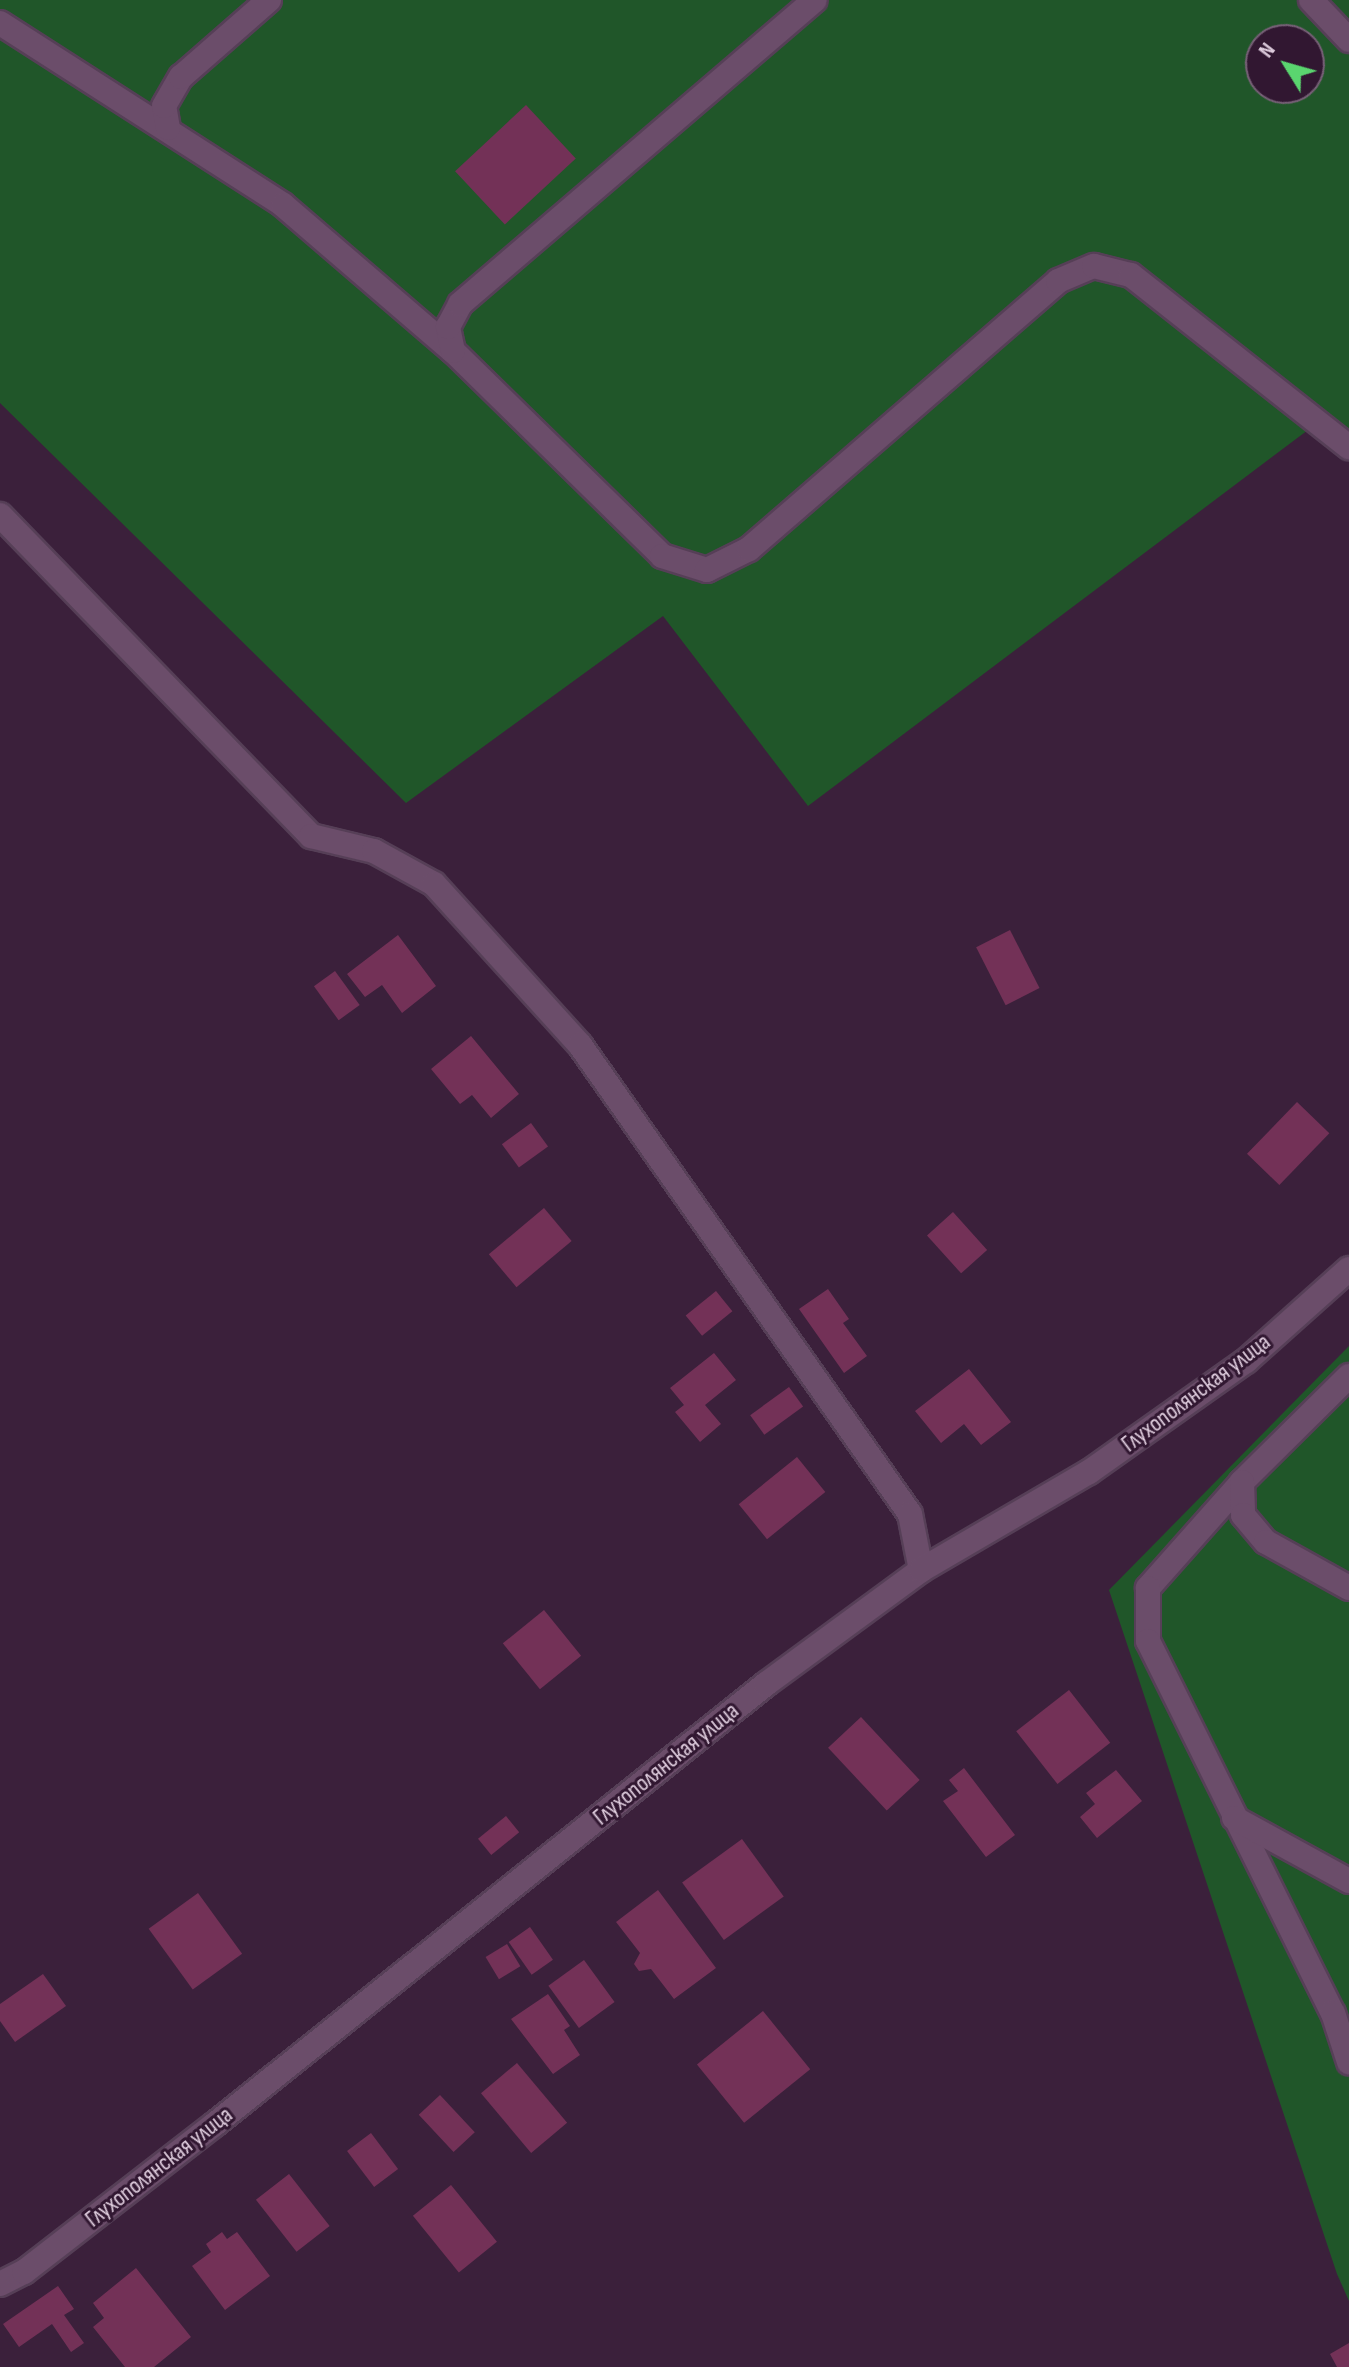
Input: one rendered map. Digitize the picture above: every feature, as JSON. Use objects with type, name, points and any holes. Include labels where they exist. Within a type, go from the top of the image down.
[{"type":"street","points":[[168,128],[164,106],[181,77],[269,0]]},
{"type":"street","points":[[453,351],[448,327],[460,304],[815,0]]},
{"type":"street","points":[[1311,0],[1349,40]]},
{"type":"street","points":[[0,23],[168,128],[283,205],[453,351],[662,556],[707,570],[749,549],[1058,281],[1094,266],[1131,275],[1349,447]]},
{"type":"street","points":[[0,515],[311,836],[374,851],[434,884],[580,1045],[910,1514],[921,1570]]},
{"type":"street","name":"Глухополянская улица","points":[[0,2284],[24,2272],[766,1684],[921,1570],[1089,1472],[1246,1361],[1349,1269]]},
{"type":"street","points":[[1349,1376],[1242,1482],[1148,1588],[1148,1641],[1333,2013],[1349,2062]]},
{"type":"street","points":[[1242,1482],[1243,1515],[1266,1542],[1349,1588]]},
{"type":"street","points":[[1234,1818],[1349,1881]]},
{"type":"green space","points":[[0,0],[1349,0],[1349,437],[1324,418],[808,806],[663,616],[406,803],[0,403]]},
{"type":"green space","points":[[1349,1346],[1349,2301],[1337,2274],[1109,1590]]},
{"type":"building","points":[[526,105],[576,158],[505,225],[455,171]]},
{"type":"building","points":[[1010,930],[1040,988],[1006,1005],[976,947]]},
{"type":"building","points":[[398,935],[436,986],[402,1013],[382,985],[365,997],[347,974]]},
{"type":"building","points":[[335,971],[360,1005],[339,1020],[314,986]]},
{"type":"building","points":[[471,1036],[519,1094],[491,1118],[472,1095],[460,1104],[431,1069]]},
{"type":"building","points":[[1297,1102],[1329,1133],[1279,1185],[1247,1154]]},
{"type":"building","points":[[531,1123],[548,1146],[519,1168],[502,1144]]},
{"type":"building","points":[[544,1208],[572,1241],[516,1287],[489,1254]]},
{"type":"building","points":[[953,1212],[987,1250],[961,1273],[927,1235]]},
{"type":"building","points":[[828,1289],[849,1319],[843,1323],[867,1356],[844,1373],[799,1309]]},
{"type":"building","points":[[716,1291],[732,1311],[702,1336],[686,1316]]},
{"type":"building","points":[[714,1353],[736,1380],[705,1405],[721,1424],[700,1442],[675,1412],[684,1405],[670,1388]]},
{"type":"building","points":[[969,1369],[1011,1422],[981,1445],[964,1424],[941,1443],[915,1411]]},
{"type":"building","points":[[789,1387],[803,1406],[764,1435],[750,1415]]},
{"type":"building","points":[[797,1457],[825,1492],[767,1539],[739,1504]]},
{"type":"building","points":[[544,1610],[581,1656],[540,1689],[503,1643]]},
{"type":"building","points":[[1069,1690],[1110,1743],[1057,1784],[1016,1731]]},
{"type":"building","points":[[861,1717],[920,1780],[887,1811],[828,1748]]},
{"type":"building","points":[[964,1768],[1015,1835],[986,1857],[943,1801],[958,1791],[949,1780]]},
{"type":"building","points":[[1116,1770],[1142,1801],[1097,1838],[1080,1817],[1095,1804],[1086,1793]]},
{"type":"building","points":[[506,1816],[519,1832],[491,1855],[478,1839]]},
{"type":"building","points":[[742,1839],[784,1896],[724,1940],[682,1882]]},
{"type":"building","points":[[658,1890],[716,1968],[674,1999],[651,1969],[639,1971],[634,1964],[640,1953],[616,1922]]},
{"type":"building","points":[[198,1893],[242,1954],[193,1990],[149,1929]]},
{"type":"building","points":[[530,1927],[553,1960],[532,1975],[509,1942]]},
{"type":"building","points":[[507,1944],[520,1966],[499,1979],[486,1957]]},
{"type":"building","points":[[584,1960],[615,2002],[579,2028],[548,1986]]},
{"type":"building","points":[[43,1974],[66,2006],[15,2042],[0,2021],[0,2004]]},
{"type":"building","points":[[548,1994],[570,2026],[564,2030],[580,2055],[553,2074],[511,2019]]},
{"type":"building","points":[[763,2011],[810,2069],[744,2123],[697,2064]]},
{"type":"building","points":[[517,2063],[567,2123],[531,2153],[481,2093]]},
{"type":"building","points":[[440,2095],[475,2132],[454,2152],[419,2115]]},
{"type":"building","points":[[371,2133],[398,2169],[374,2187],[347,2151]]},
{"type":"building","points":[[289,2174],[330,2226],[297,2252],[256,2200]]},
{"type":"building","points":[[451,2185],[497,2242],[459,2273],[413,2216]]},
{"type":"building","points":[[222,2232],[227,2239],[237,2232],[270,2276],[225,2310],[192,2266],[211,2252],[206,2244]]},
{"type":"building","points":[[136,2268],[191,2337],[154,2367],[125,2367],[93,2327],[104,2318],[93,2303]]},
{"type":"building","points":[[58,2286],[74,2309],[64,2315],[84,2343],[71,2352],[52,2324],[19,2347],[3,2324]]},
{"type":"building","points":[[1349,2343],[1349,2367],[1337,2367],[1330,2354]]}]
